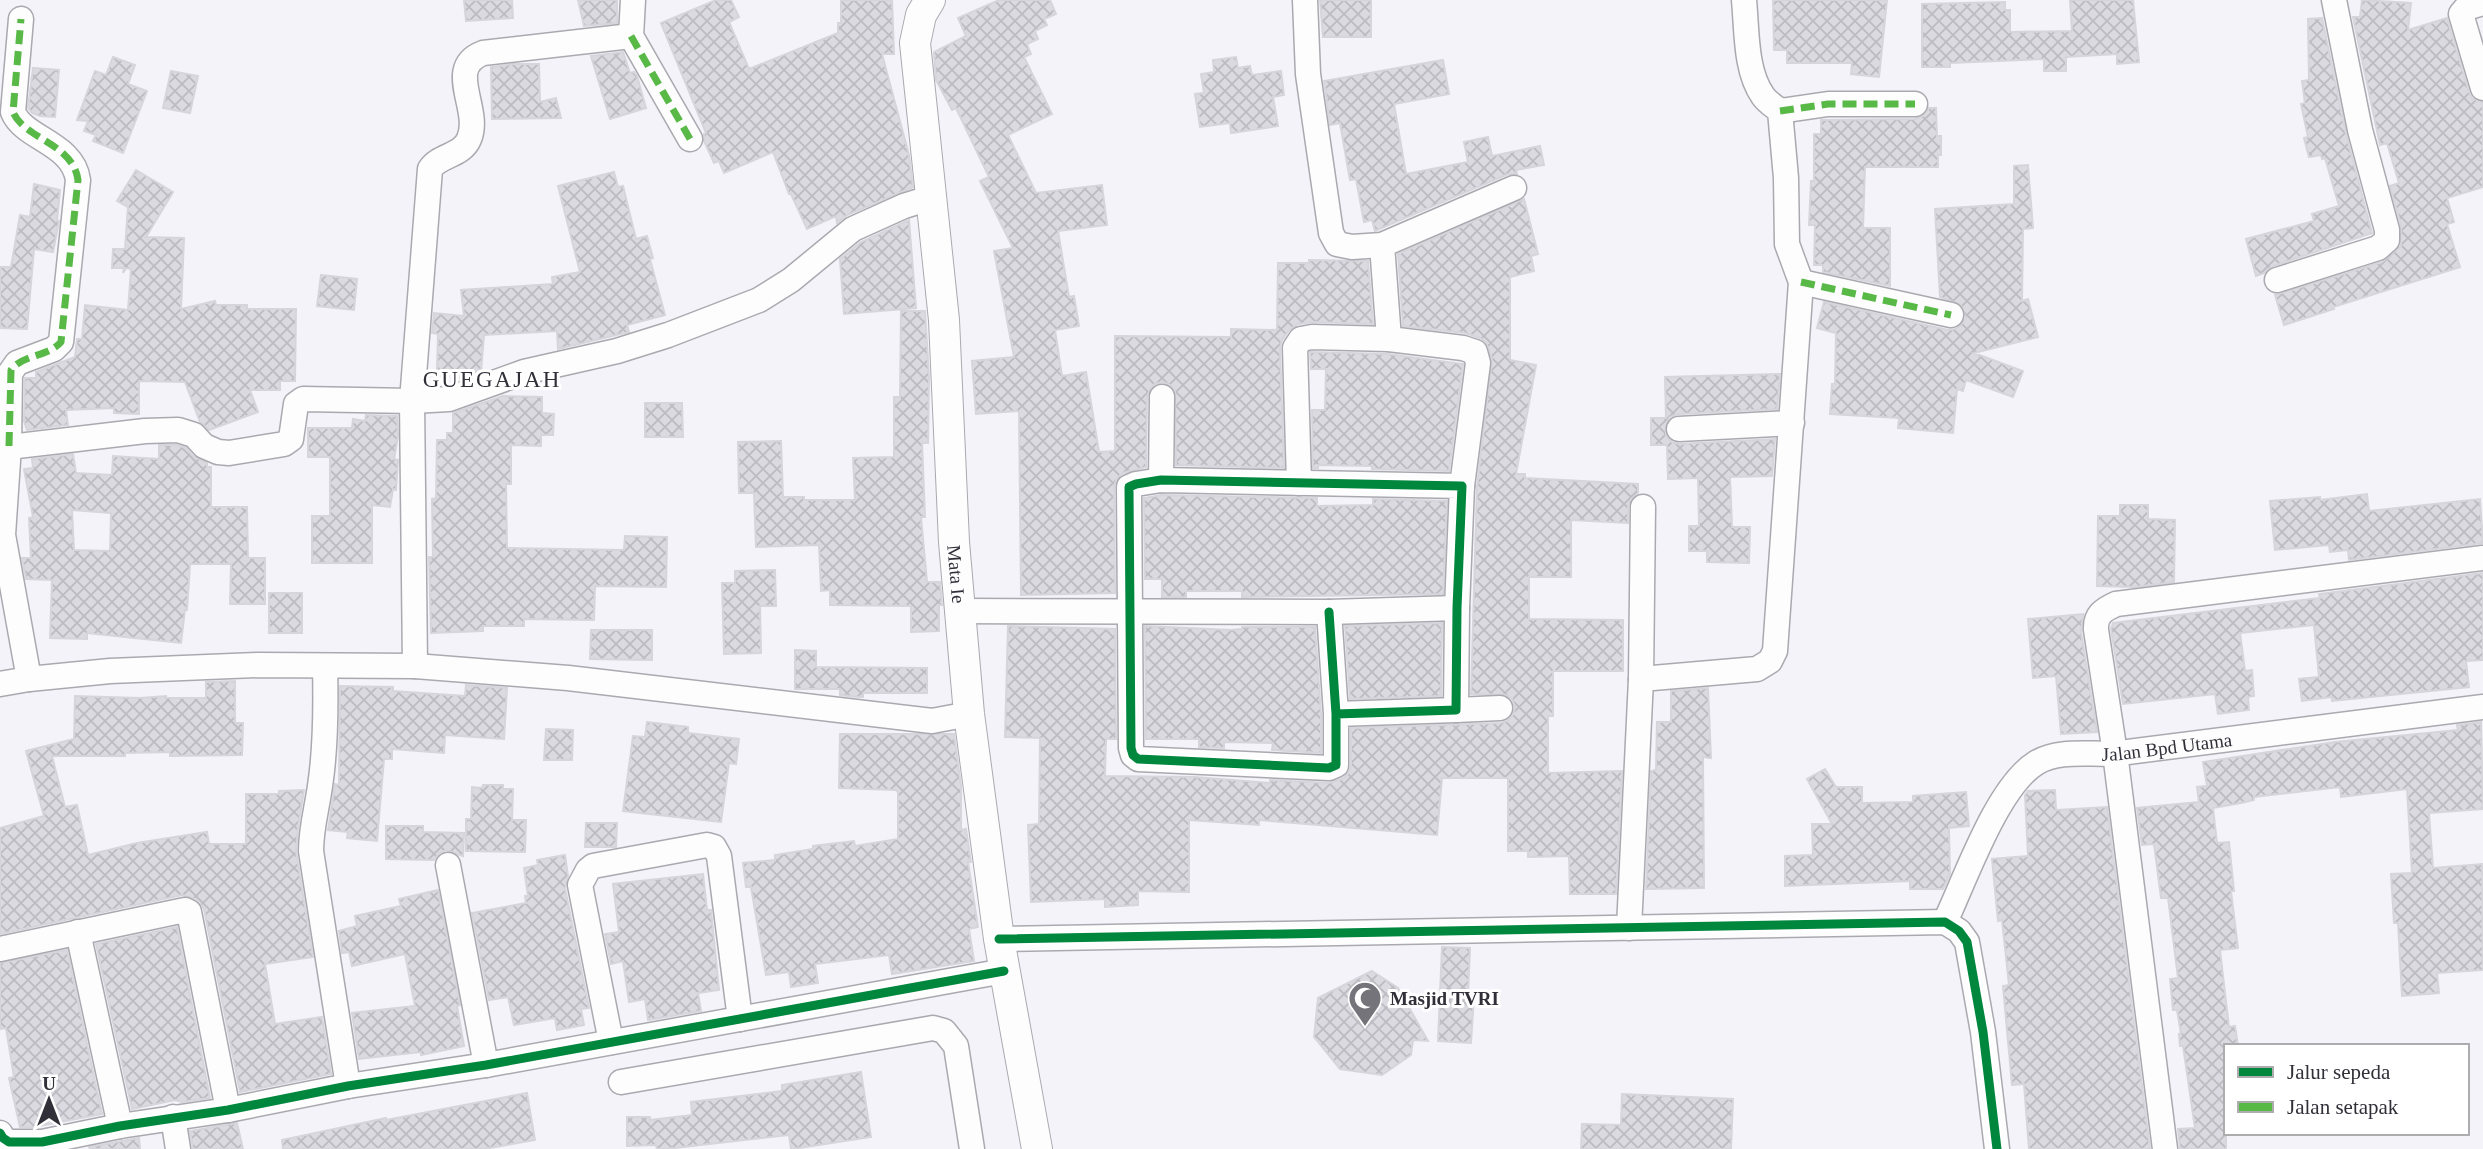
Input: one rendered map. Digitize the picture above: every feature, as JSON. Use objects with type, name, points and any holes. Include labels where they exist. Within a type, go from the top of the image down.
[{"type":"street","points":[[633,0],[631,36],[690,139]]},
{"type":"street","name":"Mata Ie","points":[[930,0],[921,15],[915,43],[944,320],[958,611],[999,939],[1037,1149]]},
{"type":"street","points":[[1305,0],[1308,74],[1334,240],[1342,246],[1382,245],[1514,188]]},
{"type":"street","points":[[1641,679],[1757,669],[1773,657],[1801,282],[1787,244],[1786,178],[1780,111],[1765,99],[1759,89],[1750,57],[1744,0]]},
{"type":"street","points":[[2277,280],[2378,248],[2387,240],[2387,230],[2360,130],[2334,0]]},
{"type":"street","points":[[2483,3],[2466,8],[2461,14],[2483,88]]},
{"type":"street","points":[[21,19],[13,112],[20,124],[63,154],[74,167],[78,180],[61,342],[54,349],[17,363],[11,370],[5,447],[4,550],[29,679]]},
{"type":"street","points":[[415,666],[412,401],[428,175],[434,163],[460,149],[469,139],[472,122],[464,72],[468,61],[483,53],[631,36]]},
{"type":"street","points":[[1780,111],[1828,104],[1915,104]]},
{"type":"street","points":[[5,447],[145,431],[178,430],[194,435],[210,450],[229,453],[288,442],[294,426],[296,404],[303,399],[449,399],[524,372],[617,351],[742,308],[790,280],[853,229],[904,205],[933,197]]},
{"type":"street","points":[[1382,245],[1390,339]]},
{"type":"street","points":[[1801,282],[1951,315]]},
{"type":"street","points":[[1299,483],[1295,348],[1301,339],[1390,339],[1463,348],[1475,352],[1478,363],[1462,486],[1456,710]]},
{"type":"street","points":[[1161,480],[1162,397]]},
{"type":"street","points":[[1679,429],[1792,423]]},
{"type":"street","points":[[1329,612],[1336,714],[1336,765],[1329,768],[1138,759],[1133,755],[1128,490],[1132,485],[1161,480],[1462,486]]},
{"type":"street","points":[[1629,928],[1641,679],[1643,507]]},
{"type":"street","points":[[2165,1149],[2115,754],[2096,631],[2098,616],[2116,604],[2483,558]]},
{"type":"street","points":[[958,611],[1329,612],[1457,608]]},
{"type":"street","points":[[0,684],[110,671],[258,665],[415,666],[568,678],[932,721],[969,714]]},
{"type":"street","points":[[325,666],[325,731],[321,785],[311,836],[311,851],[348,1086]]},
{"type":"street","name":"Jalan Bpd Utama","points":[[1945,922],[1991,821],[2014,784],[2036,763],[2053,756],[2115,754],[2483,707]]},
{"type":"street","points":[[1336,714],[1500,708]]},
{"type":"street","points":[[611,1042],[580,885],[593,866],[651,854],[707,845],[714,847],[719,856],[740,1019]]},
{"type":"street","points":[[448,865],[486,1065]]},
{"type":"street","points":[[0,949],[185,910],[189,912],[229,1110]]},
{"type":"street","points":[[999,939],[1945,922],[1959,931],[1967,943],[1983,1032],[1997,1149]]},
{"type":"street","points":[[78,932],[120,1126]]},
{"type":"street","points":[[0,1133],[9,1142],[43,1145],[120,1126],[229,1110],[348,1086],[486,1065],[1004,971]]},
{"type":"street","points":[[621,1082],[933,1028],[944,1031],[956,1046],[972,1149]]},
{"type":"street","points":[[173,1117],[178,1149]]},
{"type":"building","points":[[464,0],[512,0],[513,18],[466,21]]},
{"type":"building","points":[[578,0],[617,0],[617,23],[584,26]]},
{"type":"building","points":[[716,0],[731,0],[739,17],[729,22],[749,69],[838,33],[841,0],[892,0],[894,54],[882,54],[909,155],[913,187],[847,215],[837,223],[836,216],[807,229],[789,194],[773,152],[724,173],[719,161],[714,163],[704,141],[706,133],[661,23]]},
{"type":"building","points":[[999,0],[1050,0],[1056,14],[1044,19],[1047,25],[1035,31],[1038,39],[1027,44],[1031,54],[1024,57],[1052,114],[1008,135],[1036,193],[1102,185],[1107,225],[1058,231],[1069,297],[1074,296],[1079,326],[1055,330],[1062,376],[1086,372],[1099,452],[1115,451],[1115,336],[1231,337],[1231,329],[1277,330],[1278,263],[1309,263],[1309,260],[1368,261],[1373,324],[1298,324],[1289,330],[1282,340],[1280,348],[1284,468],[1176,465],[1175,390],[1163,382],[1150,389],[1147,397],[1146,467],[1123,473],[1114,486],[1115,593],[1021,595],[1019,411],[976,414],[972,361],[1014,357],[994,251],[1013,248],[980,181],[989,177],[956,108],[952,110],[936,80],[934,52],[966,36],[958,18]]},
{"type":"building","points":[[1320,0],[1371,0],[1371,37],[1323,37]]},
{"type":"building","points":[[1773,0],[1887,0],[1879,77],[1851,74],[1852,63],[1787,63],[1787,50],[1774,50]]},
{"type":"building","points":[[2070,0],[2133,0],[2139,62],[2117,64],[2117,54],[2066,57],[2066,71],[2044,71],[2044,59],[1950,63],[1950,67],[1922,67],[1922,4],[2005,2],[2005,10],[2010,10],[2010,32],[2072,31]]},
{"type":"building","points":[[2362,0],[2411,3],[2408,30],[2447,18],[2469,92],[2473,99],[2483,102],[2483,187],[2447,198],[2454,222],[2447,224],[2460,267],[2284,325],[2275,295],[2382,262],[2401,246],[2401,226],[2390,186],[2399,183],[2387,143],[2380,145],[2353,17],[2360,17]]},
{"type":"building","points":[[2322,18],[2346,134],[2372,233],[2273,266],[2256,276],[2246,239],[2314,221],[2312,214],[2339,206],[2325,158],[2322,159],[2321,155],[2309,157],[2304,138],[2308,137],[2301,104],[2305,103],[2302,81],[2309,80],[2308,19]]},
{"type":"building","points":[[623,52],[630,73],[634,72],[637,76],[646,108],[610,119],[591,56]]},
{"type":"building","points":[[113,57],[135,65],[128,84],[147,91],[123,153],[93,141],[96,135],[84,131],[88,121],[77,120],[95,71],[106,75]]},
{"type":"building","points":[[1236,57],[1238,68],[1250,66],[1252,75],[1281,71],[1284,95],[1273,97],[1278,126],[1231,133],[1230,123],[1200,127],[1195,94],[1204,93],[1201,74],[1214,72],[1213,60]]},
{"type":"building","points":[[1443,60],[1449,94],[1394,104],[1406,174],[1468,162],[1464,142],[1488,137],[1492,156],[1540,146],[1544,165],[1516,170],[1517,174],[1508,174],[1375,231],[1372,220],[1364,222],[1356,179],[1350,180],[1340,123],[1330,125],[1324,81]]},
{"type":"building","points":[[539,64],[540,102],[556,98],[561,118],[492,119],[491,67]]},
{"type":"building","points":[[33,68],[59,70],[55,117],[40,116],[28,108]]},
{"type":"building","points":[[171,71],[198,76],[190,113],[163,108]]},
{"type":"building","points":[[1929,108],[1936,108],[1937,136],[1941,136],[1938,167],[1865,167],[1863,228],[1890,228],[1890,286],[1823,272],[1823,265],[1814,265],[1815,225],[1809,225],[1811,181],[1814,181],[1814,134],[1821,134],[1821,120],[1915,119],[1923,116]]},
{"type":"building","points":[[2028,165],[2033,228],[2023,229],[2022,301],[2028,299],[2038,337],[1974,353],[2023,371],[2013,397],[1966,380],[1963,391],[1957,389],[1953,433],[1898,428],[1899,418],[1830,414],[1832,384],[1835,384],[1836,333],[1817,328],[1824,302],[1948,330],[1961,325],[1966,318],[1961,305],[1940,297],[1935,209],[2014,204],[2014,166]]},
{"type":"building","points":[[136,170],[173,192],[146,237],[184,238],[181,309],[215,301],[216,305],[247,305],[247,309],[296,309],[295,381],[280,381],[280,390],[250,390],[258,412],[209,430],[200,422],[185,382],[139,381],[139,414],[114,413],[114,408],[66,410],[68,425],[27,430],[24,421],[25,378],[36,378],[36,372],[75,357],[77,339],[82,339],[85,305],[128,310],[131,269],[126,268],[123,273],[124,268],[112,268],[113,249],[125,249],[128,207],[117,201]]},
{"type":"building","points":[[614,172],[618,187],[623,186],[636,239],[647,236],[653,258],[650,259],[665,315],[627,325],[629,332],[558,349],[557,331],[484,335],[481,372],[460,379],[460,372],[437,370],[438,334],[432,333],[434,313],[464,316],[461,290],[553,284],[552,277],[580,272],[558,186]]},
{"type":"building","points":[[34,184],[60,190],[59,221],[53,252],[34,249],[27,329],[0,328],[0,267],[11,267],[20,215],[30,217]]},
{"type":"building","points":[[1524,199],[1538,254],[1531,256],[1534,271],[1510,277],[1510,360],[1536,365],[1516,474],[1525,474],[1525,478],[1638,484],[1638,493],[1628,506],[1628,523],[1571,520],[1571,577],[1529,577],[1529,619],[1623,620],[1623,671],[1553,671],[1553,716],[1548,716],[1548,773],[1622,771],[1616,894],[1570,894],[1569,856],[1528,857],[1528,851],[1508,851],[1508,778],[1442,778],[1437,835],[1259,820],[1259,825],[1189,820],[1189,892],[1138,891],[1138,905],[1105,907],[1105,899],[1031,902],[1028,825],[1039,824],[1040,738],[1005,737],[1008,626],[1115,629],[1116,739],[1106,739],[1105,776],[1329,783],[1342,779],[1349,773],[1351,728],[1501,723],[1513,715],[1515,707],[1512,699],[1506,695],[1471,694],[1477,487],[1492,359],[1486,342],[1480,338],[1465,333],[1403,326],[1398,254]]},
{"type":"building","points":[[909,220],[916,308],[844,314],[840,259],[861,242]]},
{"type":"building","points":[[321,275],[357,279],[354,310],[317,306]]},
{"type":"building","points":[[901,311],[925,311],[929,377],[928,443],[922,443],[925,517],[921,517],[927,582],[940,582],[942,605],[939,605],[939,631],[911,632],[911,606],[830,605],[830,590],[821,591],[819,545],[756,547],[754,493],[739,493],[738,442],[781,441],[783,497],[804,497],[804,500],[855,500],[853,458],[894,457],[894,397],[900,397]]},
{"type":"building","points":[[1310,352],[1388,354],[1463,364],[1449,471],[1372,469],[1372,466],[1318,465],[1318,468],[1313,468],[1312,410],[1325,410],[1326,369],[1311,369]]},
{"type":"building","points":[[1780,374],[1777,409],[1678,414],[1670,417],[1666,423],[1666,436],[1679,444],[1775,439],[1772,476],[1730,477],[1732,527],[1750,527],[1749,563],[1707,562],[1707,551],[1689,551],[1689,526],[1699,526],[1698,478],[1668,479],[1667,445],[1651,445],[1651,418],[1666,418],[1665,377]]},
{"type":"building","points":[[503,396],[542,397],[542,413],[554,414],[553,435],[541,435],[541,446],[511,445],[511,484],[506,484],[507,548],[624,550],[625,536],[667,537],[666,587],[595,586],[594,620],[524,619],[524,626],[483,626],[483,631],[431,633],[429,557],[433,557],[432,499],[436,498],[437,440],[447,440],[447,433],[453,433],[453,413]]},
{"type":"building","points":[[645,403],[682,403],[683,437],[645,437]]},
{"type":"building","points":[[366,415],[397,416],[398,436],[394,459],[398,460],[396,490],[393,489],[390,507],[372,505],[372,563],[312,563],[312,516],[330,516],[330,457],[308,457],[308,428],[352,428],[353,419],[365,421]]},
{"type":"building","points":[[159,445],[186,448],[193,456],[207,463],[207,467],[211,467],[211,507],[247,507],[248,558],[265,558],[265,604],[230,604],[231,564],[190,564],[187,610],[181,643],[87,633],[87,639],[50,638],[52,580],[26,579],[22,558],[31,558],[29,518],[33,517],[24,469],[33,468],[32,459],[73,454],[76,473],[112,475],[113,456],[159,459]],"holes":[[[72,510],[111,513],[110,551],[74,550]]]},
{"type":"building","points":[[2367,494],[2369,511],[2480,499],[2483,543],[2349,560],[2348,550],[2330,552],[2329,545],[2275,550],[2270,501],[2320,497],[2320,500]]},
{"type":"building","points":[[1162,495],[1317,498],[1317,506],[1373,505],[1373,499],[1447,501],[1443,594],[1242,597],[1242,591],[1186,591],[1186,597],[1162,597],[1162,579],[1145,579],[1144,498]]},
{"type":"building","points":[[2120,505],[2148,505],[2148,519],[2175,520],[2174,582],[2135,587],[2097,586],[2098,516],[2120,516]]},
{"type":"building","points":[[775,570],[776,606],[760,606],[761,653],[724,654],[722,583],[735,583],[735,571]]},
{"type":"building","points":[[2483,573],[2483,660],[2466,661],[2469,687],[2332,701],[2332,697],[2302,701],[2299,679],[2319,677],[2314,625],[2240,633],[2245,671],[2252,670],[2254,696],[2248,697],[2249,710],[2218,714],[2215,694],[2123,704],[2111,629],[2113,623],[2320,598],[2319,594]]},
{"type":"building","points":[[269,593],[302,593],[302,633],[269,633]]},
{"type":"building","points":[[2083,614],[2081,632],[2097,732],[2061,734],[2056,676],[2033,678],[2028,619]]},
{"type":"building","points":[[1442,623],[1441,696],[1350,699],[1345,626]]},
{"type":"building","points":[[1145,626],[1231,630],[1242,627],[1315,627],[1321,753],[1272,750],[1273,743],[1224,742],[1224,748],[1199,747],[1199,739],[1146,739]]},
{"type":"building","points":[[591,630],[652,630],[652,660],[590,659]]},
{"type":"building","points":[[795,650],[816,651],[816,667],[927,668],[927,693],[863,693],[863,697],[858,697],[840,695],[840,689],[795,689]]},
{"type":"building","points":[[235,681],[235,723],[243,723],[242,755],[170,756],[170,752],[125,753],[125,756],[52,756],[65,807],[77,805],[88,855],[137,843],[207,832],[209,844],[246,844],[246,794],[279,794],[279,791],[304,790],[296,851],[313,957],[265,964],[275,1024],[322,1017],[331,1074],[240,1092],[204,909],[196,899],[182,895],[0,934],[0,828],[44,816],[26,751],[74,739],[75,696],[206,698],[206,682]]},
{"type":"building","points":[[466,685],[507,688],[504,739],[445,735],[444,753],[392,749],[392,759],[384,759],[377,841],[347,838],[348,832],[328,830],[335,784],[339,785],[340,686],[393,687],[393,691],[465,696]]},
{"type":"building","points":[[1708,688],[1711,758],[1703,757],[1704,888],[1646,889],[1651,771],[1656,770],[1657,722],[1671,722],[1671,691]]},
{"type":"building","points":[[647,722],[688,727],[688,733],[739,739],[736,764],[729,763],[721,822],[623,811],[633,736],[645,737]]},
{"type":"building","points":[[2481,722],[2483,809],[2429,813],[2433,868],[2482,864],[2483,970],[2437,973],[2439,993],[2402,996],[2398,923],[2394,923],[2391,874],[2412,873],[2407,789],[2341,797],[2340,787],[2254,797],[2254,800],[2213,808],[2217,843],[2229,842],[2234,891],[2231,891],[2238,948],[2220,950],[2229,1027],[2235,1026],[2238,1044],[2224,1044],[2226,1149],[2180,1149],[2178,1129],[2195,1128],[2183,1046],[2180,1046],[2177,1010],[2173,1010],[2170,979],[2178,978],[2168,898],[2161,898],[2154,844],[2142,845],[2137,808],[2199,802],[2197,787],[2207,786],[2203,762],[2335,742],[2458,730],[2457,725]]},
{"type":"building","points":[[546,729],[573,730],[572,760],[544,760]]},
{"type":"building","points":[[840,734],[954,734],[961,786],[961,830],[966,829],[978,927],[969,929],[974,961],[892,974],[889,955],[815,964],[818,983],[791,987],[789,972],[766,975],[751,887],[746,887],[743,863],[775,860],[775,855],[813,849],[813,846],[854,841],[855,846],[898,839],[896,790],[839,788]]},
{"type":"building","points":[[1825,769],[1836,787],[1862,787],[1862,803],[1913,802],[1913,796],[1966,792],[1969,826],[1949,828],[1950,874],[1943,889],[1910,889],[1910,881],[1785,886],[1785,856],[1813,855],[1812,824],[1832,824],[1807,779]]},
{"type":"building","points":[[483,785],[503,785],[503,789],[513,789],[512,820],[526,820],[525,852],[466,851],[466,819],[471,819],[472,787],[482,788]]},
{"type":"building","points":[[2055,790],[2056,810],[2107,807],[2150,1149],[2029,1149],[2024,1084],[2012,1085],[2003,986],[2009,985],[2002,920],[1998,921],[1992,859],[2028,856],[2025,795],[2028,791]]},
{"type":"building","points":[[586,823],[617,823],[616,847],[585,847]]},
{"type":"building","points":[[386,826],[423,826],[423,832],[464,833],[463,856],[446,850],[439,853],[434,860],[386,859]]},
{"type":"building","points":[[565,855],[568,876],[565,888],[589,1008],[581,1009],[584,1025],[557,1030],[555,1018],[514,1025],[508,997],[489,1000],[472,913],[526,903],[525,896],[528,896],[524,868],[538,865],[537,860]]},
{"type":"building","points":[[703,874],[707,910],[711,910],[719,990],[698,993],[701,1011],[648,1020],[645,999],[629,1002],[623,961],[611,964],[605,934],[619,932],[613,884]]},
{"type":"building","points":[[438,890],[460,1005],[457,1006],[464,1046],[421,1055],[421,1052],[359,1059],[352,1013],[415,1006],[405,954],[352,966],[349,952],[342,953],[339,931],[357,926],[355,916],[401,906],[399,899]]},
{"type":"building","points":[[177,927],[210,1098],[182,1102],[175,1100],[132,1109],[96,944]]},
{"type":"building","points":[[1442,947],[1470,948],[1468,995],[1474,995],[1471,1043],[1438,1041]]},
{"type":"building","points":[[67,950],[102,1114],[34,1127],[20,1127],[9,1078],[14,1077],[6,1028],[0,1029],[0,963]]},
{"type":"building","name":"Masjid TVRI","points":[[1372,971],[1398,988],[1428,1041],[1413,1040],[1411,1055],[1382,1075],[1340,1069],[1314,1037],[1318,998]]},
{"type":"building","points":[[861,1072],[871,1137],[793,1149],[789,1135],[666,1149],[657,1149],[656,1145],[627,1146],[627,1117],[650,1117],[650,1120],[692,1115],[691,1102],[782,1091],[782,1085]]},
{"type":"building","points":[[527,1093],[535,1140],[484,1149],[283,1149],[282,1140]]},
{"type":"building","points":[[1622,1094],[1733,1099],[1731,1149],[1581,1149],[1582,1124],[1621,1125]]},
{"type":"building","points":[[237,1123],[243,1149],[193,1149],[190,1131]]},
{"type":"building","points":[[139,1138],[140,1149],[89,1147]]},
{"type":"marked path","points":[[9,446],[11,370],[22,361],[56,347],[61,342],[78,180],[67,158],[27,129],[13,112],[21,19]]},
{"type":"marked path","points":[[631,36],[690,139]]},
{"type":"marked path","points":[[1780,111],[1828,104],[1915,104]]},
{"type":"marked path","points":[[1801,282],[1951,315]]},
{"type":"cycle path","points":[[1329,612],[1336,714],[1336,765],[1329,768],[1138,759],[1131,748],[1129,487],[1161,480],[1462,486],[1456,710],[1336,714]]},
{"type":"cycle path","points":[[999,939],[1945,922],[1959,931],[1967,942],[1983,1032],[1997,1149]]},
{"type":"cycle path","points":[[0,1133],[9,1142],[42,1142],[120,1126],[486,1065],[1004,971]]},
{"type":"place","name":"Masjid TVRI","points":[[1365,1028]]},
{"type":"district","name":"GUEGAJAH","points":[[492,379]]}]
